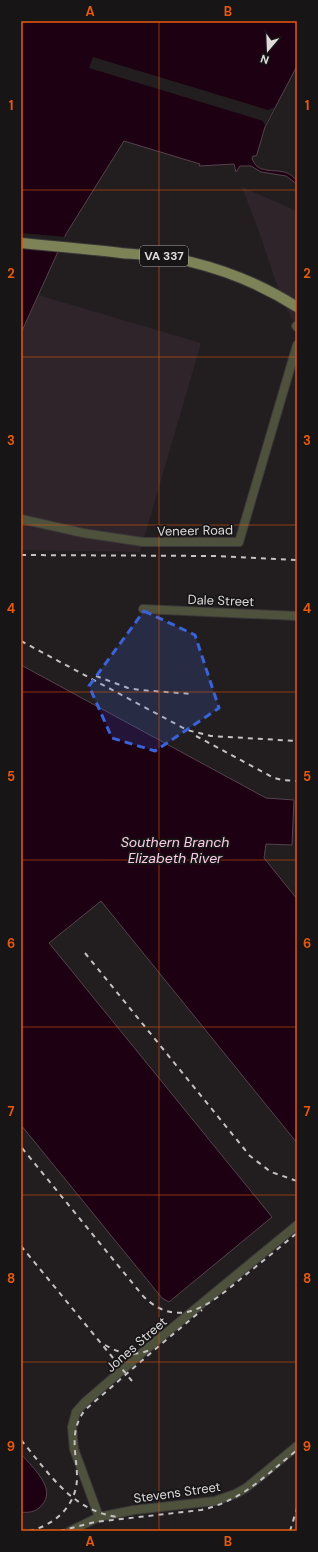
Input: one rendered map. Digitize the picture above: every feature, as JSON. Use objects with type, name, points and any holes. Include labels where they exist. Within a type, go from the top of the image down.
[{"type":"main road","name":"VA 337","points":[[21,242],[164,256],[189,261],[253,282],[282,297],[297,307]]},
{"type":"street","name":"Veneer Road","points":[[21,519],[83,533],[143,542],[239,542],[297,345]]},
{"type":"street","name":"Dale Street","points":[[143,609],[297,616]]},
{"type":"street","name":"Jones Street","points":[[99,1517],[74,1449],[72,1427],[76,1412],[143,1352],[297,1225]]},
{"type":"street","name":"Stevens Street","points":[[70,1531],[99,1517],[134,1510],[215,1501],[225,1498],[246,1488],[297,1446]]},
{"type":"highlighted area","points":[[144,611],[195,635],[219,708],[155,751],[112,738],[89,686]]},
{"type":"shaded area","points":[[242,187],[297,211],[297,324],[291,318],[275,280]]},
{"type":"shaded area","points":[[38,295],[201,343],[140,552],[21,550],[21,309]]},
{"type":"water","points":[[21,21],[297,21],[297,66],[265,127],[257,154],[252,158],[254,163],[262,169],[290,174],[297,181],[297,184],[286,176],[261,172],[251,166],[240,166],[236,172],[234,164],[199,166],[200,164],[124,141],[66,234],[21,333]]},
{"type":"water","name":"Southern Branch Elizabeth River","points":[[21,665],[266,798],[294,800],[292,845],[266,844],[264,858],[297,899],[297,1143],[101,901],[49,943],[272,1217],[169,1302],[162,1298],[21,1125]]},
{"type":"water","points":[[21,1454],[42,1478],[47,1493],[41,1506],[37,1510],[29,1512],[21,1512]]},
{"type":"pier","points":[[93,57],[268,110],[275,107],[265,126],[263,121],[89,68]]},
{"type":"pier","points":[[21,233],[67,237],[60,251],[21,247]]},
{"type":"railway","points":[[21,555],[214,556],[297,560]]},
{"type":"railway","points":[[21,641],[187,730],[211,736],[297,741]]},
{"type":"railway","points":[[96,676],[128,688],[193,694]]},
{"type":"railway","points":[[196,736],[274,778],[297,781]]},
{"type":"railway","points":[[85,953],[250,1156],[271,1172],[297,1181]]},
{"type":"railway","points":[[22,1148],[143,1296],[157,1307],[170,1312],[183,1313],[209,1303],[233,1286],[297,1233]]},
{"type":"railway","points":[[21,1246],[132,1381]]},
{"type":"railway","points":[[29,1531],[48,1524],[64,1512],[74,1495],[77,1475],[75,1433],[80,1418],[85,1410],[202,1310]]},
{"type":"railway","points":[[105,1345],[116,1351],[134,1354],[152,1349]]},
{"type":"railway","points":[[21,1440],[62,1488],[74,1498],[87,1507],[101,1513],[117,1517]]},
{"type":"railway","points":[[60,1531],[95,1522],[201,1510],[216,1506],[241,1494],[253,1486],[297,1450]]},
{"type":"railway","points":[[290,1531],[297,1508]]}]
